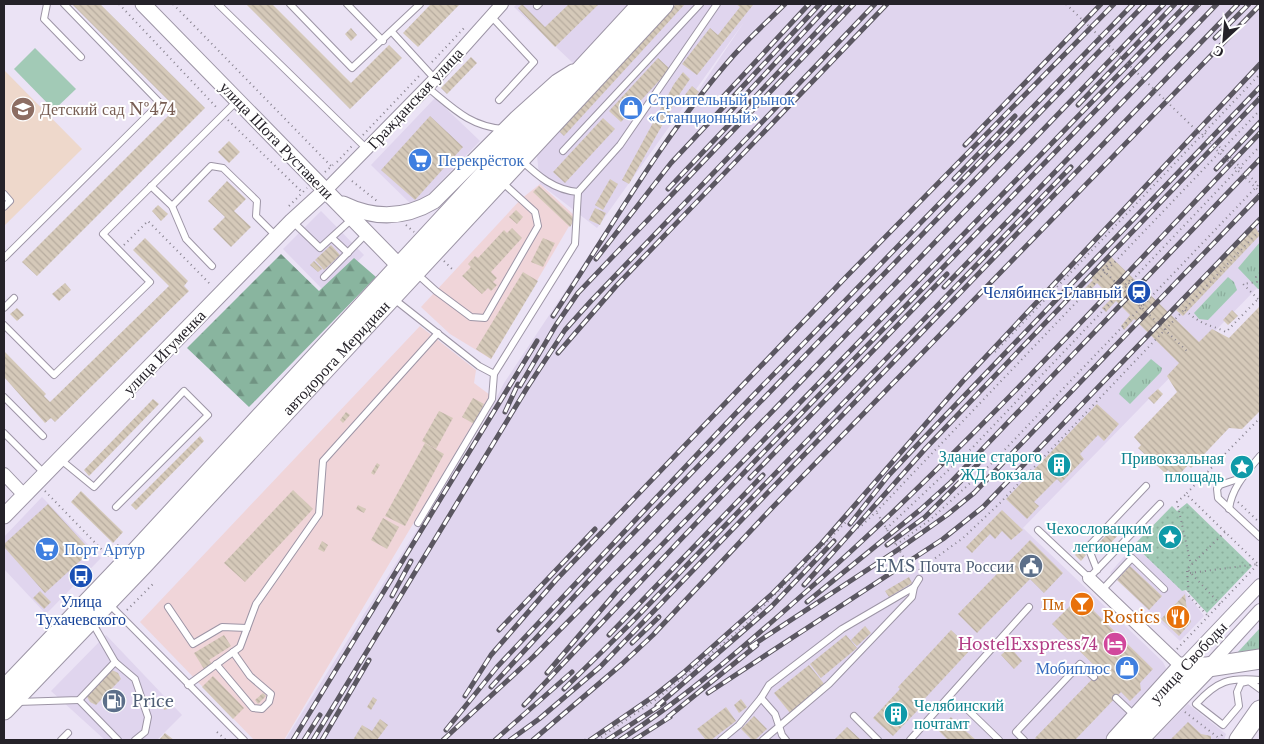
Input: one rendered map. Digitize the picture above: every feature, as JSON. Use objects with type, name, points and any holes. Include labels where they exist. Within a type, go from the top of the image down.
[{"type":"main road","name":"автодорога Меридиан","points":[[6,701],[132,556],[500,180],[664,4]]},
{"type":"main road","name":"автодорога Меридиан","points":[[6,701],[108,602],[391,297],[408,272],[583,66],[638,5]]},
{"type":"main road","points":[[1182,666],[1208,667],[1260,659]]},
{"type":"main road","name":"улица Свободы","points":[[1116,740],[1182,666]]},
{"type":"main road","name":"улица Свободы","points":[[1138,740],[1208,667]]},
{"type":"main road","points":[[1239,740],[1260,710]]},
{"type":"street","name":"улица Шота Руставели","points":[[143,4],[367,233],[408,272]]},
{"type":"street","name":"Гражданская улица","points":[[330,195],[368,149],[502,4]]},
{"type":"street","points":[[330,195],[356,210],[378,215],[399,216],[419,210],[434,202],[557,82],[583,66]]},
{"type":"street","name":"улица Игуменка","points":[[4,516],[311,202],[330,195]]},
{"type":"street","points":[[4,474],[24,495]]},
{"type":"street","points":[[1093,574],[1102,590],[1182,666]]},
{"type":"street","name":"улица Свободы","points":[[1182,666],[1260,585]]},
{"type":"street","name":"улица Свободы","points":[[1208,667],[1260,610]]},
{"type":"lane","points":[[47,4],[44,19],[81,57]]},
{"type":"lane","points":[[4,258],[160,103],[64,4]]},
{"type":"lane","points":[[218,4],[368,149]]},
{"type":"lane","points":[[290,4],[352,68],[420,4]]},
{"type":"lane","points":[[347,4],[383,40]]},
{"type":"lane","points":[[563,151],[700,4]]},
{"type":"lane","points":[[418,523],[492,399],[494,374],[575,244],[578,192],[620,145],[717,4]]},
{"type":"lane","points":[[491,16],[534,62],[499,100]]},
{"type":"lane","points":[[392,32],[431,83],[470,121],[488,128],[507,129]]},
{"type":"lane","points":[[4,325],[54,375],[150,282],[103,234],[238,100]]},
{"type":"lane","points":[[520,159],[537,175],[563,191],[578,192]]},
{"type":"lane","points":[[172,206],[211,166],[224,168],[256,201],[256,216],[277,237]]},
{"type":"lane","points":[[408,272],[471,318],[484,318],[538,226],[535,212],[500,180]]},
{"type":"lane","points":[[151,186],[172,206],[186,239],[212,266]]},
{"type":"lane","points":[[4,194],[10,201],[4,208]]},
{"type":"lane","points":[[292,221],[320,248],[353,218]]},
{"type":"lane","points":[[324,277],[367,233]]},
{"type":"lane","points":[[332,238],[348,253]]},
{"type":"lane","points":[[391,297],[479,366],[494,374]]},
{"type":"lane","points":[[4,308],[14,298]]},
{"type":"lane","points":[[188,685],[240,647],[256,604],[319,514],[324,461],[438,332]]},
{"type":"lane","points":[[60,459],[94,488],[184,391],[208,415],[116,508]]},
{"type":"lane","points":[[4,397],[43,436]]},
{"type":"lane","points":[[4,433],[41,478]]},
{"type":"lane","points":[[1229,510],[1231,495],[1241,478],[1260,456]]},
{"type":"lane","points":[[1241,478],[1220,486],[1217,490],[1218,498],[1260,537]]},
{"type":"lane","points":[[1093,574],[1088,548],[1146,486]]},
{"type":"lane","points":[[1093,574],[1160,504]]},
{"type":"lane","points":[[1038,530],[1093,574]]},
{"type":"lane","points":[[1102,590],[1132,558],[1164,589]]},
{"type":"lane","points":[[763,740],[829,684],[912,597],[917,577]]},
{"type":"lane","points":[[721,740],[738,725],[761,698],[769,685],[842,630],[914,587]]},
{"type":"lane","points":[[108,602],[244,740]]},
{"type":"lane","points":[[168,607],[193,644],[222,627],[247,628]]},
{"type":"lane","points":[[910,740],[1029,607]]},
{"type":"lane","points":[[91,619],[115,662],[135,679],[148,717],[145,732],[135,740]]},
{"type":"lane","points":[[216,664],[253,708],[262,709],[269,702],[270,694],[250,676],[233,652]]},
{"type":"lane","points":[[6,701],[79,700],[115,662]]},
{"type":"lane","points":[[1024,740],[1016,732],[1080,664],[1094,677]]},
{"type":"lane","points":[[1260,680],[1226,681],[1212,687],[1196,704],[1223,725],[1240,706],[1237,692],[1241,683],[1249,681],[1260,689]]},
{"type":"lane","points":[[761,698],[775,714],[782,735],[786,740]]},
{"type":"lane","points":[[1116,698],[1137,718]]},
{"type":"lane","points":[[79,700],[118,740]]},
{"type":"lane","points":[[964,706],[999,740]]},
{"type":"lane","points":[[854,716],[878,740]]},
{"type":"lane","points":[[61,740],[68,733]]},
{"type":"path","points":[[118,4],[223,114],[311,202]]},
{"type":"path","points":[[173,4],[332,167]]},
{"type":"path","points":[[1066,4],[1260,192]]},
{"type":"path","points":[[896,545],[931,520],[991,464],[1260,184],[1205,133],[1260,74]]},
{"type":"path","points":[[996,352],[1230,106]]},
{"type":"path","points":[[597,740],[658,698],[744,627],[846,522],[860,528],[1260,110]]},
{"type":"path","points":[[1222,150],[1247,124]]},
{"type":"path","points":[[1240,167],[1260,146]]},
{"type":"path","points":[[886,529],[974,446],[1260,146]]},
{"type":"path","points":[[119,250],[148,221],[211,285]]},
{"type":"path","points":[[876,512],[917,577],[963,538],[1000,503],[1260,230]]},
{"type":"path","points":[[1114,260],[1103,270],[1189,353]]},
{"type":"path","points":[[1184,310],[1199,323],[1214,326],[1226,332],[1259,298],[1243,284],[1256,282],[1256,277],[1260,273]]},
{"type":"path","points":[[1122,288],[1132,278]]},
{"type":"path","points":[[1141,306],[1151,296]]},
{"type":"path","points":[[41,478],[108,556],[120,543]]},
{"type":"path","points":[[1186,494],[1177,502],[1191,565]]},
{"type":"path","points":[[1208,616],[1189,596],[1187,569],[1225,532]]},
{"type":"path","points":[[1187,569],[1220,604]]},
{"type":"path","points":[[124,618],[128,610],[156,582]]},
{"type":"path","points":[[1187,714],[1220,739]]},
{"type":"path","points":[[217,732],[226,740]]},
{"type":"path","points":[[585,740],[587,738],[588,740]]},
{"type":"shaded area","points":[[517,4],[629,4],[574,64],[514,7]]},
{"type":"shaded area","points":[[676,4],[1260,4],[1260,285],[1023,528],[1163,662],[1166,668],[1165,674],[1108,740],[285,740],[482,426],[504,383],[744,22],[597,228],[540,184],[537,156]]},
{"type":"shaded area","name":"Детский сад №474","points":[[4,70],[82,149],[4,226]]},
{"type":"shaded area","points":[[435,98],[480,141],[415,208],[371,165]]},
{"type":"shaded area","points":[[540,184],[575,216],[491,359],[450,334],[421,307],[521,199]]},
{"type":"shaded area","points":[[321,211],[364,255],[326,293],[283,249]]},
{"type":"shaded area","points":[[420,326],[476,370],[474,383],[490,395],[284,740],[254,740],[140,622]]},
{"type":"shaded area","name":"Порт Артур","points":[[42,497],[101,558],[46,614],[4,569],[4,537]]},
{"type":"shaded area","points":[[1134,545],[1182,591],[1185,591],[1204,616],[1180,641],[1110,573]]},
{"type":"shaded area","points":[[106,635],[182,715],[157,740],[105,740],[51,691]]},
{"type":"shaded area","points":[[1188,704],[1226,734],[1224,740],[1153,740]]},
{"type":"green space","points":[[35,48],[76,89],[54,110],[14,69]]},
{"type":"green space","points":[[1260,242],[1260,289],[1258,289],[1238,268]]},
{"type":"green space","points":[[281,254],[319,291],[354,258],[376,277],[249,407],[187,348]]},
{"type":"green space","points":[[1228,277],[1234,282],[1237,290],[1208,320],[1199,319],[1194,313]]},
{"type":"green space","points":[[1151,359],[1162,368],[1161,372],[1130,404],[1119,394]]},
{"type":"green space","points":[[1187,503],[1252,566],[1207,613],[1186,590],[1182,591],[1134,545],[1172,506],[1177,511]]},
{"type":"green space","points":[[1260,628],[1260,650],[1237,653]]},
{"type":"building","points":[[72,4],[100,4],[205,108],[37,276],[22,262],[176,108]]},
{"type":"building","points":[[246,4],[272,4],[351,83],[389,45],[402,58],[350,109]]},
{"type":"building","points":[[431,4],[460,4],[418,47],[403,33]]},
{"type":"building","points":[[522,4],[545,27],[569,4],[599,4],[555,47],[518,8]]},
{"type":"building","points":[[676,4],[685,4],[564,136],[559,131]]},
{"type":"building","points":[[736,4],[753,5],[697,75],[682,64],[710,28],[718,35],[740,7]]},
{"type":"building","points":[[351,28],[357,35],[351,41],[345,34]]},
{"type":"building","points":[[471,57],[477,63],[447,94],[441,88]]},
{"type":"building","points":[[658,58],[670,69],[621,122],[609,111]]},
{"type":"building","points":[[683,72],[690,79],[629,184],[622,180],[674,84]]},
{"type":"building","points":[[692,86],[699,92],[691,102],[684,96]]},
{"type":"building","points":[[430,116],[463,147],[415,200],[381,170]]},
{"type":"building","points":[[603,118],[615,129],[565,183],[553,172]]},
{"type":"building","points":[[229,141],[240,152],[229,163],[218,152]]},
{"type":"building","points":[[610,179],[618,184],[603,210],[595,205]]},
{"type":"building","points":[[227,181],[246,199],[234,211],[251,227],[231,247],[213,229],[225,217],[208,201]]},
{"type":"building","points":[[539,186],[575,219],[570,227],[533,192]]},
{"type":"building","points":[[158,205],[168,214],[161,221],[152,211]]},
{"type":"building","points":[[595,208],[606,213],[600,225],[589,220]]},
{"type":"building","points":[[516,210],[523,217],[517,224],[509,217]]},
{"type":"building","points":[[1255,227],[1260,235],[1183,316],[1176,310]]},
{"type":"building","points":[[512,228],[522,238],[491,272],[497,278],[493,282],[497,285],[491,291],[488,288],[482,294],[462,276],[471,267],[468,264],[475,256],[478,258],[504,230],[507,233]]},
{"type":"building","points":[[145,238],[188,281],[184,286],[189,291],[55,422],[51,418],[45,423],[4,377],[4,351],[46,394],[44,396],[50,402],[169,286],[133,250]]},
{"type":"building","points":[[543,238],[555,243],[543,267],[531,262]]},
{"type":"building","points":[[331,245],[340,255],[324,270],[315,260]]},
{"type":"building","name":"Челябинск-Главный","points":[[1109,255],[1199,342],[1212,329],[1229,338],[1260,306],[1260,411],[1242,429],[1229,428],[1191,468],[1188,465],[1176,478],[1168,470],[1165,473],[1138,448],[1141,445],[1134,437],[1177,392],[1167,376],[1179,363],[1134,319],[1124,330],[1121,326],[1130,315],[1116,301],[1106,312],[1102,308],[1112,298],[1097,283],[1087,294],[1083,290],[1093,280],[1089,276]]},
{"type":"building","points":[[314,261],[322,269],[318,272],[310,265]]},
{"type":"building","points":[[523,272],[538,281],[491,359],[476,349]]},
{"type":"building","points":[[65,283],[71,290],[59,301],[52,294]]},
{"type":"building","points":[[17,308],[24,315],[17,321],[10,314]]},
{"type":"building","points":[[1232,310],[1238,316],[1228,325],[1223,320]]},
{"type":"building","points":[[1158,389],[1163,394],[1154,404],[1148,398]]},
{"type":"building","points":[[473,398],[484,404],[474,424],[462,417]]},
{"type":"building","points":[[153,399],[159,404],[89,476],[84,470]]},
{"type":"building","name":"Здание старого ЖД вокзала","points":[[1097,404],[1119,424],[1104,441],[1098,435],[1080,454],[1084,459],[1061,483],[1057,479],[1034,502],[1039,506],[1027,519],[1006,499]]},
{"type":"building","points":[[439,411],[453,418],[436,449],[422,441]]},
{"type":"building","points":[[346,412],[350,415],[343,423],[340,420]]},
{"type":"building","points":[[200,436],[204,441],[136,510],[131,505]]},
{"type":"building","points":[[425,443],[444,454],[405,526],[385,516]]},
{"type":"building","points":[[377,463],[380,465],[374,475],[371,473]]},
{"type":"building","points":[[293,490],[313,509],[245,582],[224,563]]},
{"type":"building","points":[[81,491],[123,532],[113,543],[71,502]]},
{"type":"building","name":"Порт Артур","points":[[48,504],[91,551],[45,593],[4,547],[4,544]]},
{"type":"building","points":[[358,505],[366,509],[364,513],[356,509]]},
{"type":"building","points":[[1002,510],[1023,530],[1011,540],[1002,531],[995,539],[990,534],[972,553],[966,547]]},
{"type":"building","points":[[383,518],[399,527],[387,549],[371,540]]},
{"type":"building","points":[[1115,526],[1121,532],[1101,553],[1095,547]]},
{"type":"building","points":[[1030,540],[1063,573],[1044,593],[1030,579],[977,633],[958,614]]},
{"type":"building","points":[[322,541],[328,545],[324,552],[318,549]]},
{"type":"building","points":[[1080,550],[1086,555],[1081,561],[1075,555]]},
{"type":"building","points":[[1130,566],[1162,596],[1149,610],[1117,580]]},
{"type":"building","points":[[909,577],[912,583],[889,597],[885,591]]},
{"type":"building","points":[[40,591],[51,602],[44,609],[33,598]]},
{"type":"building","points":[[1083,593],[1093,602],[1094,611],[1153,669],[1140,683],[1141,690],[1130,701],[1121,692],[1075,740],[1037,740],[1035,738],[1100,671],[1052,624]]},
{"type":"building","points":[[1185,594],[1187,611],[1191,622],[1179,636],[1161,619]]},
{"type":"building","points":[[865,626],[871,633],[857,646],[851,640]]},
{"type":"building","points":[[951,630],[971,649],[916,708],[918,710],[893,736],[873,718],[900,689],[898,687]]},
{"type":"building","points":[[224,635],[231,646],[209,660],[212,664],[204,669],[194,653]]},
{"type":"building","points":[[846,635],[857,648],[821,678],[810,664]]},
{"type":"building","points":[[1010,647],[1022,661],[1014,669],[1001,655]]},
{"type":"building","points":[[809,665],[825,685],[790,713],[774,693]]},
{"type":"building","points":[[110,669],[118,673],[121,679],[96,705],[90,702],[86,695]]},
{"type":"building","points":[[213,676],[244,708],[233,719],[202,687]]},
{"type":"building","points":[[263,693],[266,696],[258,704],[255,700]]},
{"type":"building","points":[[113,696],[118,701],[112,707],[107,701]]},
{"type":"building","points":[[373,697],[377,700],[371,710],[367,707]]},
{"type":"building","points":[[741,699],[747,707],[739,713],[734,705]]},
{"type":"building","points":[[169,700],[171,708],[164,710],[162,702]]},
{"type":"building","points":[[726,707],[736,721],[711,740],[706,740],[697,729]]},
{"type":"building","points":[[754,716],[767,729],[755,740],[752,740],[741,729]]},
{"type":"building","points":[[951,717],[976,740],[948,740],[938,730]]},
{"type":"building","points":[[380,719],[388,725],[377,740],[353,740],[362,725],[372,731]]},
{"type":"building","points":[[1188,722],[1201,734],[1211,736],[1211,740],[1170,740]]},
{"type":"building","points":[[847,727],[861,740],[834,740]]},
{"type":"building","points":[[165,733],[174,740],[159,740]]},
{"type":"railway","points":[[553,316],[639,182],[684,117],[734,55],[785,4]]},
{"type":"railway","points":[[721,99],[809,4]]},
{"type":"railway","points":[[596,259],[671,163],[820,4]]},
{"type":"railway","points":[[726,116],[830,4]]},
{"type":"railway","points":[[668,189],[843,4]]},
{"type":"railway","points":[[520,386],[556,325],[578,293],[854,4]]},
{"type":"railway","points":[[313,740],[527,388],[565,330],[875,4]]},
{"type":"railway","points":[[558,353],[617,285],[887,4]]},
{"type":"railway","points":[[965,145],[1101,4]]},
{"type":"railway","points":[[465,696],[491,655],[556,580],[846,277],[1114,4]]},
{"type":"railway","points":[[446,730],[497,667],[737,412],[1133,4]]},
{"type":"railway","points":[[491,687],[618,549],[1145,4]]},
{"type":"railway","points":[[443,740],[533,657],[637,552],[1164,4]]},
{"type":"railway","points":[[1078,105],[1175,4]]},
{"type":"railway","points":[[547,673],[618,590],[1187,4]]},
{"type":"railway","points":[[524,705],[756,460],[1199,4]]},
{"type":"railway","points":[[944,287],[1217,4]]},
{"type":"railway","points":[[510,740],[539,719],[600,667],[1238,4]]},
{"type":"railway","points":[[1215,38],[1249,4]]},
{"type":"railway","points":[[533,740],[653,635],[771,509],[1260,5]]},
{"type":"railway","points":[[590,740],[654,696],[683,673],[773,593],[821,544],[963,381],[1260,64]]},
{"type":"railway","points":[[850,524],[888,476],[1260,87]]},
{"type":"railway","points":[[804,585],[926,448],[1260,98]]},
{"type":"railway","points":[[954,179],[1015,116]]},
{"type":"railway","points":[[1216,169],[1260,122]]},
{"type":"railway","points":[[620,740],[672,704],[722,665],[875,529],[1043,362],[1260,133]]},
{"type":"railway","points":[[807,602],[920,510],[951,482],[1260,159]]},
{"type":"railway","points":[[564,689],[631,623],[1071,167]]},
{"type":"railway","points":[[750,647],[899,549],[974,493],[1260,195]]},
{"type":"railway","points":[[708,693],[943,539],[983,507],[1260,219]]},
{"type":"railway","points":[[750,478],[947,274]]},
{"type":"railway","points":[[293,740],[537,341]]},
{"type":"railway","points":[[505,412],[518,384]]},
{"type":"railway","points":[[887,545],[925,517],[978,464]]},
{"type":"railway","points":[[609,635],[763,475]]},
{"type":"railway","points":[[499,630],[595,529]]},
{"type":"railway","points":[[657,706],[771,607],[834,541]]},
{"type":"railway","points":[[392,596],[411,561]]},
{"type":"railway","points":[[632,643],[659,617]]},
{"type":"railway","points":[[668,717],[757,645]]},
{"type":"railway","points":[[322,740],[369,660]]},
{"type":"railway","points":[[495,740],[572,672]]},
{"type":"railway","points":[[607,740],[664,703]]},
{"type":"railway","points":[[304,740],[320,715]]},
{"type":"railway","points":[[634,740],[670,717]]},
{"type":"place","name":"Строительный рынок «Станционный»","points":[[631,108]]},
{"type":"place","name":"Детский сад №474","points":[[23,109]]},
{"type":"place","name":"Перекрёсток","points":[[420,160]]},
{"type":"place","name":"Челябинск-Главный","points":[[1139,292]]},
{"type":"place","name":"Здание старого ЖД вокзала","points":[[1059,465]]},
{"type":"place","name":"Привокзальная площадь","points":[[1242,467]]},
{"type":"place","name":"Чехословацким легионерам","points":[[1170,537]]},
{"type":"place","name":"Порт Артур","points":[[47,549]]},
{"type":"place","name":"EMS Почта России","points":[[1031,566]]},
{"type":"place","name":"Улица Тухачевского","points":[[81,576]]},
{"type":"place","name":"Пм","points":[[1082,604]]},
{"type":"place","name":"Rostics","points":[[1178,617]]},
{"type":"place","name":"HostelExspress74","points":[[1115,644]]},
{"type":"place","name":"Мобиплюс","points":[[1127,668]]},
{"type":"place","name":"Price","points":[[114,701]]},
{"type":"place","name":"Челябинский почтамт","points":[[896,714]]}]
